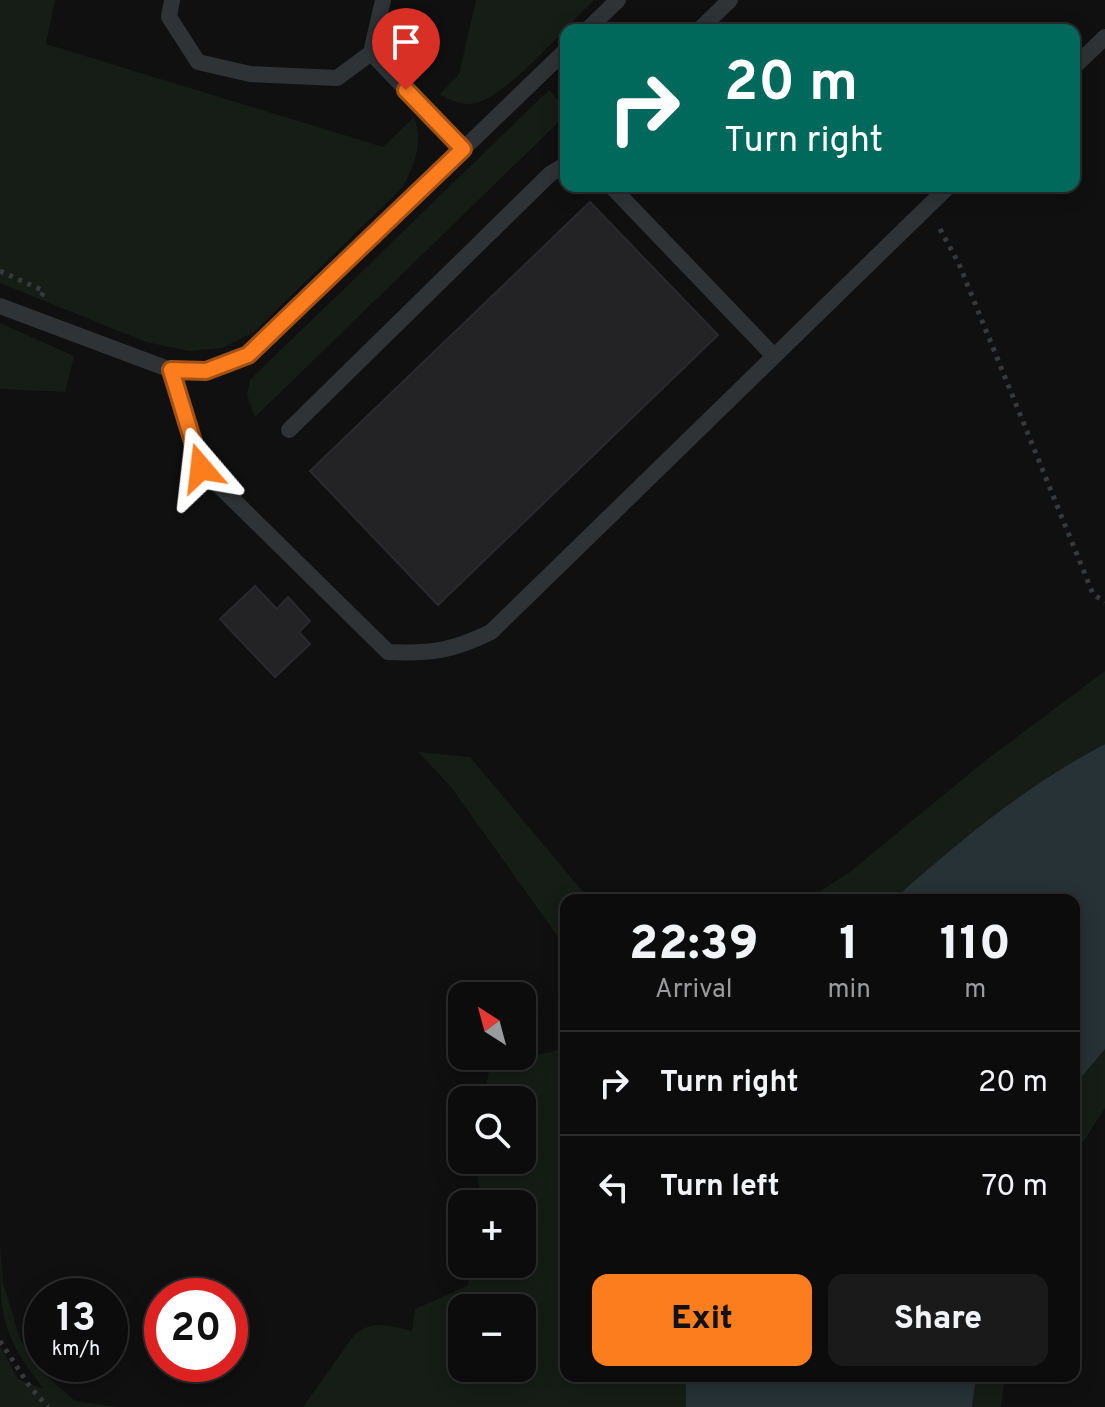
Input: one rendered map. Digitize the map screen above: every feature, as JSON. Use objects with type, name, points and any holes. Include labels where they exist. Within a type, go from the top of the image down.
[{"type":"lane","points":[[172,0],[169,17],[198,62],[250,74],[337,78],[371,53],[383,0]]},
{"type":"lane","points":[[593,24],[618,0]]},
{"type":"lane","points":[[705,24],[730,0]]},
{"type":"lane","points":[[1080,61],[1105,37]]},
{"type":"lane","points":[[371,53],[463,149]]},
{"type":"lane","points":[[0,306],[171,370],[206,371],[248,355],[560,56]]},
{"type":"lane","points":[[289,430],[550,174],[560,168]]},
{"type":"lane","points":[[617,192],[773,355]]},
{"type":"lane","points":[[171,370],[201,468],[388,652],[422,654],[454,650],[491,632],[943,192]]},
{"type":"path","points":[[928,206],[959,264],[1093,594],[1105,602]]},
{"type":"path","points":[[0,1341],[30,1387],[48,1407]]},
{"type":"shaded area","points":[[0,0],[55,0],[46,44],[383,147],[414,117],[418,144],[411,169],[403,187],[254,332],[222,348],[189,351],[146,342],[0,283]]},
{"type":"shaded area","points":[[476,0],[594,0],[570,24],[560,24],[560,35],[520,74],[489,98],[470,104],[452,101],[440,94],[459,74]]},
{"type":"shaded area","points":[[549,90],[560,102],[560,121],[255,417],[247,395],[250,380]]},
{"type":"shaded area","points":[[0,323],[74,356],[65,392],[0,389]]},
{"type":"shaded area","points":[[1105,671],[1105,744],[994,815],[900,894],[815,894],[850,872],[981,764]]},
{"type":"shaded area","points":[[1105,744],[1105,1049],[1080,1079],[1080,894],[900,894],[994,815]]},
{"type":"shaded area","points":[[418,752],[470,757],[585,894],[560,894],[560,940],[451,787]]},
{"type":"shaded area","points":[[1105,1049],[1105,1108],[1080,1147],[1080,1079]]},
{"type":"shaded area","points":[[560,1050],[560,1382],[686,1382],[686,1407],[303,1407],[354,1335],[375,1325],[412,1331],[415,1309],[448,1294],[448,1382],[536,1382],[536,1294],[449,1294],[467,1286],[470,1278],[536,1278],[536,1190],[479,1190],[478,1174],[536,1174],[536,1086],[486,1086],[489,1070],[536,1070],[536,1056]]},
{"type":"shaded area","points":[[0,1246],[3,1282],[24,1345],[24,1362],[6,1323],[1,1290]]},
{"type":"shaded area","points":[[0,1346],[18,1379],[44,1389],[38,1382],[54,1382],[75,1401],[118,1407],[0,1407]]},
{"type":"shaded area","points":[[686,1382],[975,1382],[972,1407],[686,1407]]},
{"type":"shaded area","points":[[975,1382],[1004,1382],[1001,1407],[972,1407]]},
{"type":"building","points":[[590,202],[718,335],[438,605],[310,471]]},
{"type":"building","points":[[255,586],[277,609],[288,597],[310,621],[299,632],[310,644],[275,677],[220,619]]},
{"type":"route","points":[[201,468],[171,370],[206,371],[248,355],[463,149],[406,90]]}]
